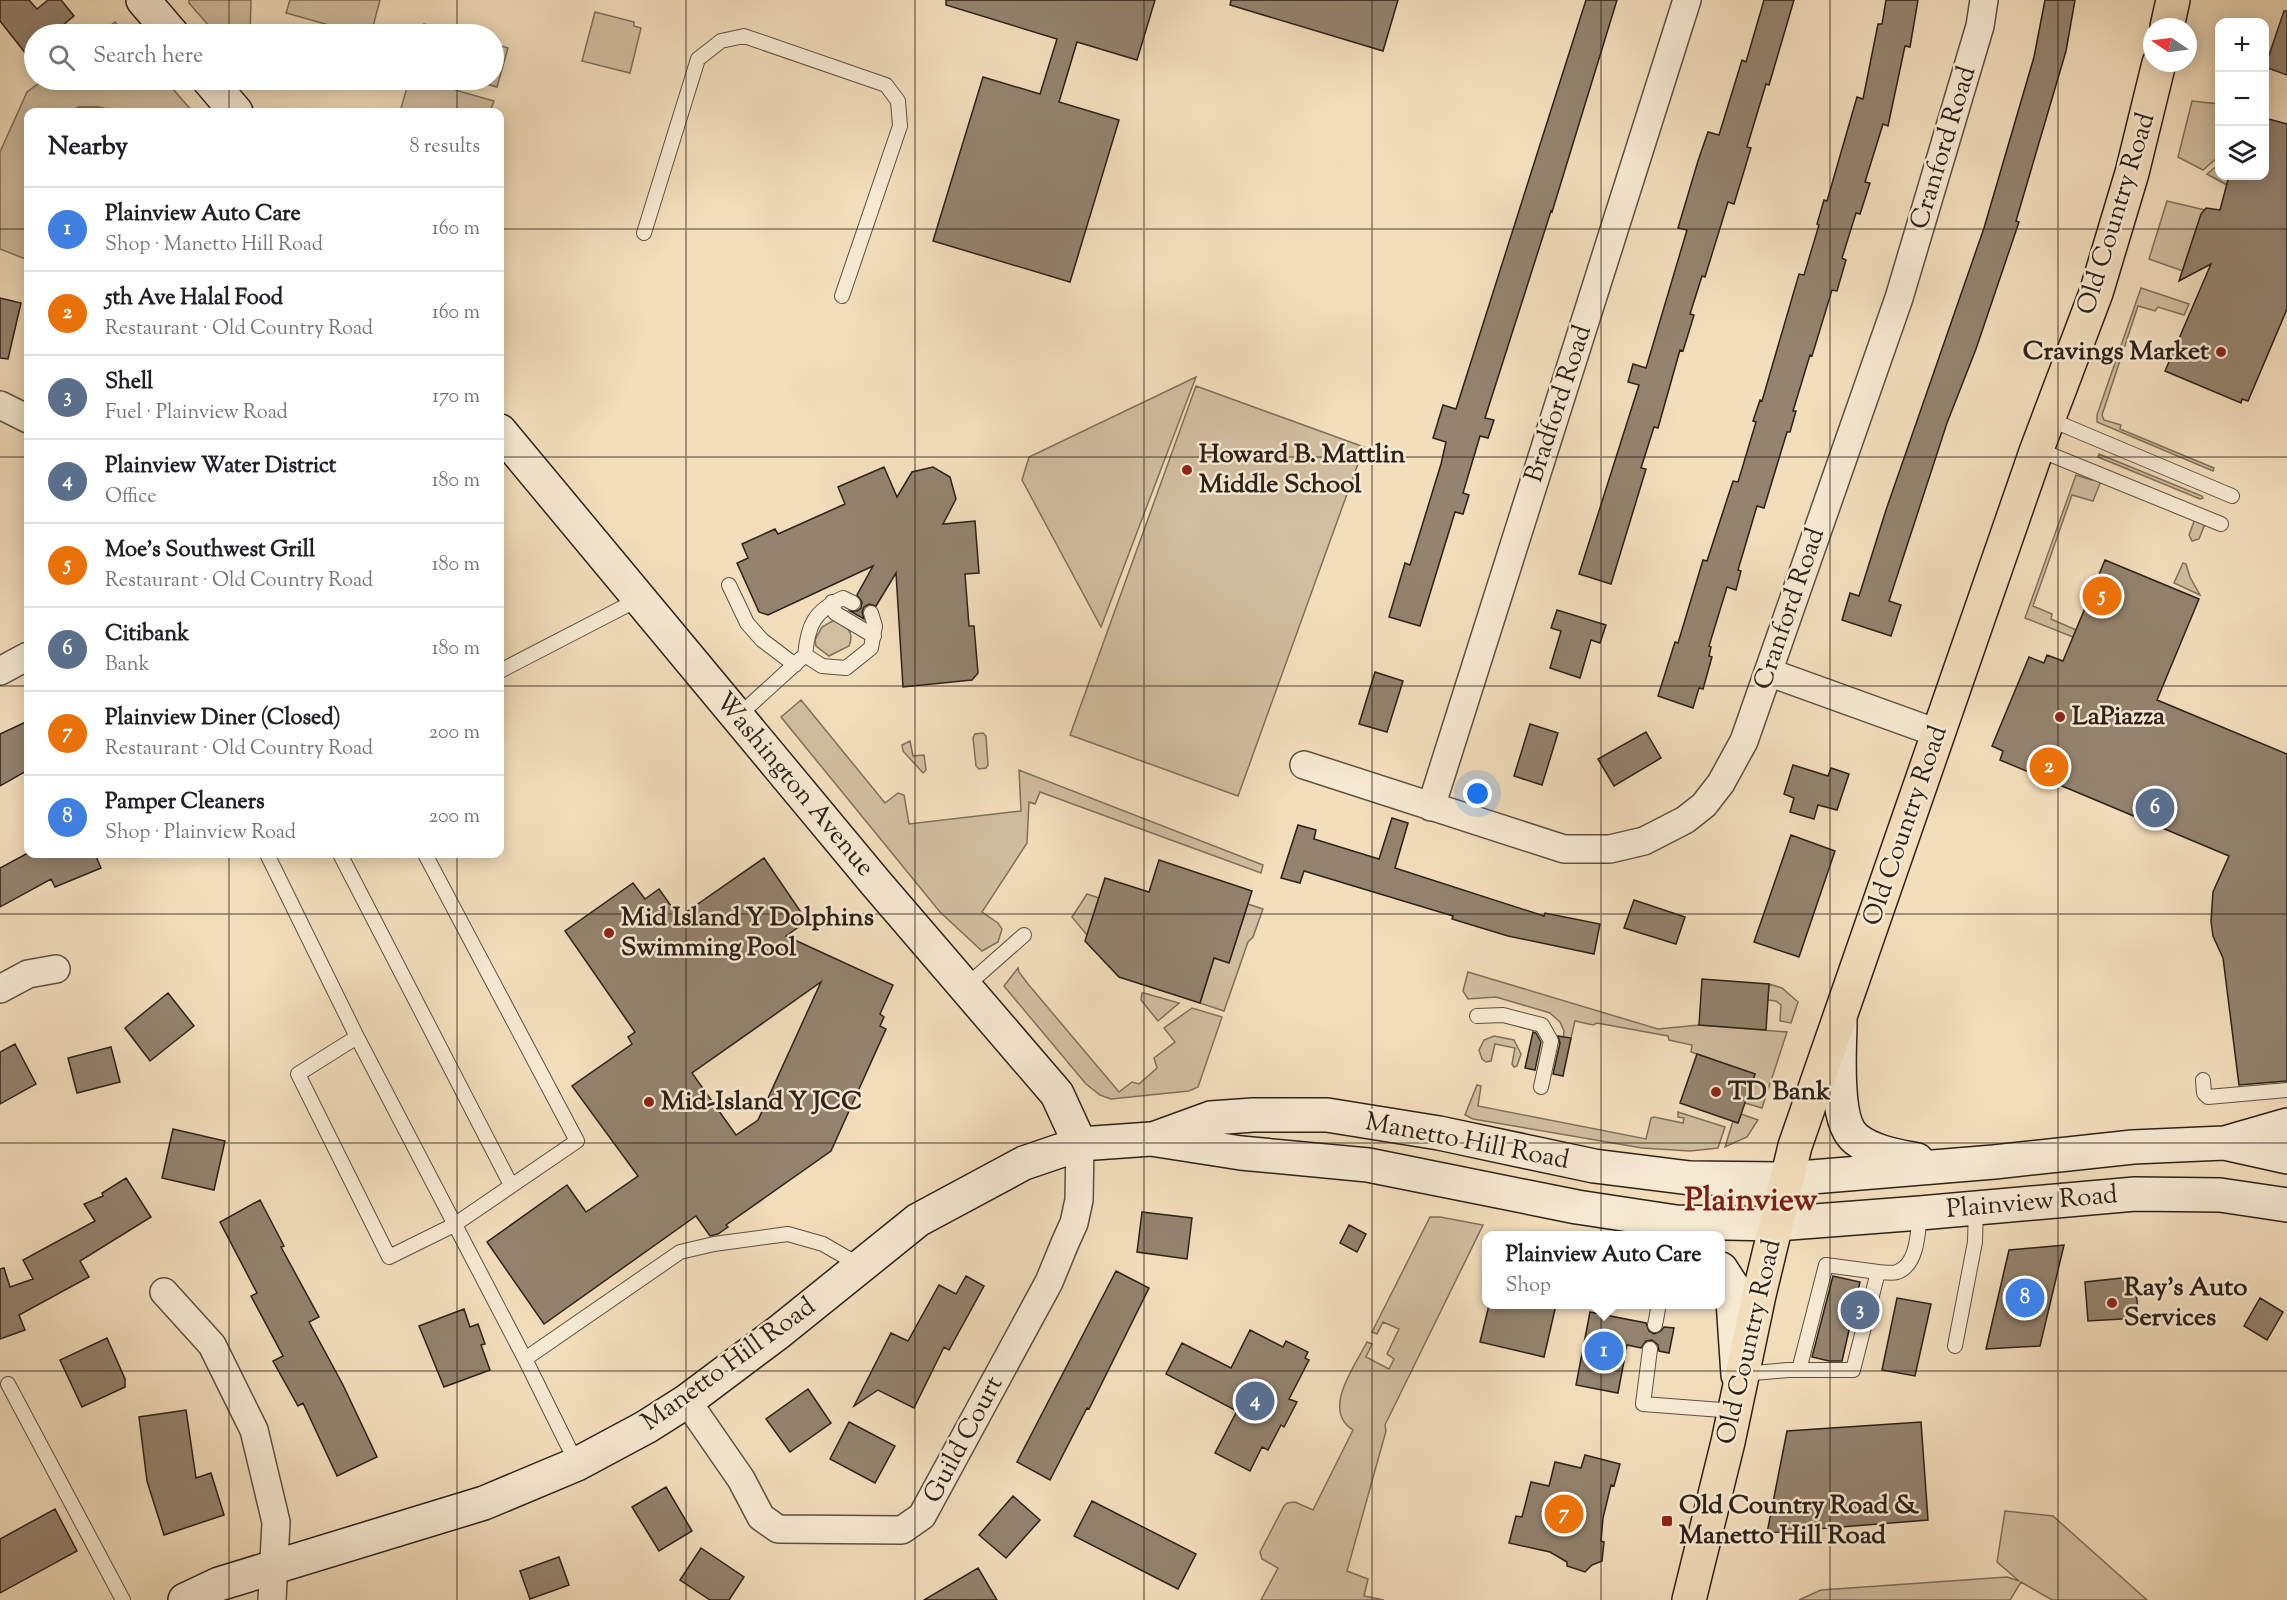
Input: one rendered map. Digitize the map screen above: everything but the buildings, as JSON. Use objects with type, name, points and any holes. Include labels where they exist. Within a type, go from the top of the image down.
[{"type":"main road","points":[[143,0],[163,24]]},
{"type":"main road","points":[[2169,18],[2173,0]]},
{"type":"main road","name":"Old Country Road","points":[[1689,1600],[1799,1134],[2047,419],[2096,292],[2132,173],[2157,72]]},
{"type":"main road","points":[[217,90],[233,108]]},
{"type":"main road","name":"Washington Avenue","points":[[504,436],[737,717],[1058,1094],[1080,1144]]},
{"type":"main road","points":[[1841,1018],[1839,1072],[1842,1114],[1853,1137],[1866,1146],[1942,1165]]},
{"type":"main road","name":"Manetto Hill Road","points":[[1151,1139],[1211,1118],[1253,1115],[1328,1116],[1439,1133],[1594,1166],[1690,1178],[1787,1179]]},
{"type":"main road","points":[[2223,1143],[2287,1125]]},
{"type":"main road","points":[[1430,1178],[1439,1133]]},
{"type":"main road","name":"Manetto Hill Road","points":[[185,1600],[219,1584],[273,1584],[484,1503],[577,1464],[646,1427],[687,1401],[918,1220],[1024,1163],[1080,1144],[1151,1139],[1241,1153],[1368,1165],[1619,1217],[1676,1222],[1776,1224]]},
{"type":"main road","name":"Plainview Road","points":[[1787,1179],[2133,1147],[2223,1143],[2287,1157]]},
{"type":"main road","points":[[2133,1147],[2134,1194]]},
{"type":"main road","points":[[2220,1195],[2287,1179]]},
{"type":"main road","name":"Plainview Road","points":[[1776,1224],[2134,1194],[2220,1195],[2287,1205]]},
{"type":"main road","points":[[1619,1217],[1660,1231]]},
{"type":"main road","points":[[1725,1275],[1732,1286],[1739,1392]]},
{"type":"street","name":"Bradford Road","points":[[1431,807],[1687,0]]},
{"type":"street","name":"Cranford Road","points":[[1304,765],[1564,849],[1610,849],[1644,841],[1685,820],[1704,805],[1722,783],[1744,741],[1899,298],[1980,26],[1984,0]]},
{"type":"street","points":[[0,405],[24,417]]},
{"type":"street","points":[[0,671],[24,658]]},
{"type":"street","points":[[1768,672],[1937,733]]},
{"type":"street","points":[[0,989],[28,974],[56,969]]},
{"type":"street","name":"Guild Court","points":[[687,1401],[741,1479],[761,1517],[778,1529],[902,1530],[922,1516],[1049,1281],[1074,1223],[1079,1200],[1080,1144]]},
{"type":"street","points":[[164,1292],[212,1345],[254,1430],[276,1522],[273,1584]]},
{"type":"lane","points":[[644,233],[698,59],[722,41],[744,36],[886,85],[898,101],[900,126],[842,296]]},
{"type":"lane","points":[[2047,419],[2232,496]]},
{"type":"lane","points":[[2037,449],[2221,524]]},
{"type":"lane","points":[[729,585],[747,623],[762,640],[800,660],[822,666],[846,668],[871,648],[875,626],[871,613]]},
{"type":"lane","points":[[737,717],[800,660],[807,635],[818,613],[832,602],[843,598],[853,603]]},
{"type":"lane","points":[[504,669],[639,599]]},
{"type":"lane","points":[[832,602],[835,613],[874,636]]},
{"type":"lane","points":[[269,858],[357,1037],[525,1359],[577,1464]]},
{"type":"lane","points":[[342,858],[511,1185]]},
{"type":"lane","points":[[357,1037],[298,1074],[389,1257],[454,1225],[576,1141],[427,858]]},
{"type":"lane","points":[[965,987],[1024,935]]},
{"type":"lane","points":[[1477,1016],[1503,1015],[1542,1025],[1551,1041],[1541,1087]]},
{"type":"lane","points":[[2203,1080],[2204,1093],[2214,1098],[2287,1090]]},
{"type":"lane","points":[[1955,1346],[1974,1242],[1976,1207]]},
{"type":"lane","points":[[1799,1370],[1814,1328],[1826,1265],[1878,1272],[1897,1272],[1909,1263],[1916,1244],[1920,1213]]},
{"type":"lane","points":[[525,1359],[680,1252],[714,1244],[788,1234],[823,1244],[861,1266]]},
{"type":"lane","points":[[1650,1350],[1643,1404],[1686,1409],[1799,1370],[1852,1370],[1854,1338],[1861,1310],[1878,1272]]},
{"type":"lane","points":[[1655,1325],[1658,1309]]},
{"type":"lane","points":[[8,1384],[123,1600]]},
{"type":"shaded area","points":[[189,0],[251,0],[250,24],[207,24],[189,3]]},
{"type":"shaded area","points":[[290,0],[380,0],[374,24],[325,24],[286,13]]},
{"type":"shaded area","points":[[595,12],[634,22],[634,26],[641,28],[630,73],[582,61]]},
{"type":"shaded area","points":[[504,47],[508,48],[504,62]]},
{"type":"shaded area","points":[[30,90],[174,90],[190,108],[24,108],[24,258],[0,249],[0,152]]},
{"type":"shaded area","points":[[406,90],[455,90],[494,101],[491,108],[401,108]]},
{"type":"shaded area","points":[[2192,101],[2215,104],[2215,160],[2203,170],[2178,157]]},
{"type":"shaded area","points":[[98,107],[103,108],[77,108]]},
{"type":"shaded area","points":[[2215,167],[2215,178],[2207,174]]},
{"type":"shaded area","points":[[2218,180],[2228,180],[2227,185]]},
{"type":"shaded area","points":[[2167,201],[2205,210],[2183,271],[2149,259]]},
{"type":"shaded area","points":[[2141,288],[2189,304],[2184,315],[2158,307],[2155,311],[2138,306],[2102,415],[2104,420],[2121,425],[2120,429],[2214,468],[2213,471],[2097,422],[2097,415]]},
{"type":"shaded area","points":[[1196,377],[1101,627],[1022,480],[1029,457]]},
{"type":"shaded area","points":[[1196,386],[1364,447],[1238,796],[1070,735]]},
{"type":"shaded area","points":[[2099,454],[2203,498],[2200,499],[2098,457]]},
{"type":"shaded area","points":[[2076,475],[2092,480],[2094,476],[2202,519],[2205,524],[2199,539],[2192,541],[2189,535],[2195,519],[2101,481],[2093,501],[2072,495],[2033,606],[2052,614],[2051,619],[2076,630],[2073,637],[2025,618]]},
{"type":"shaded area","points":[[2183,563],[2186,564],[2200,595],[2174,583]]},
{"type":"shaded area","points":[[834,620],[849,630],[851,641],[849,646],[829,656],[816,646],[815,640],[822,627]]},
{"type":"shaded area","points":[[801,700],[885,803],[898,793],[904,795],[909,824],[1021,811],[1019,770],[1263,865],[1261,873],[1040,792],[1035,804],[1029,802],[1027,843],[982,912],[998,923],[1002,929],[998,942],[982,951],[940,912],[781,717]]},
{"type":"shaded area","points":[[983,733],[986,736],[988,765],[986,768],[979,769],[976,766],[973,738],[975,734]]},
{"type":"shaded area","points":[[910,741],[913,756],[924,755],[926,770],[923,773],[903,751],[902,745]]},
{"type":"shaded area","points":[[1087,894],[1099,898],[1087,935],[1072,917]]},
{"type":"shaded area","points":[[1248,904],[1263,909],[1253,937],[1248,942],[1224,1011],[1200,1003],[1214,958],[1229,962]]},
{"type":"shaded area","points":[[1018,968],[1028,984],[1119,1092],[1132,1082],[1139,1084],[1157,1068],[1154,1058],[1175,1042],[1164,1028],[1192,1008],[1222,1017],[1198,1087],[1189,1091],[1111,1099],[1100,1095],[1086,1084],[1004,986]]},
{"type":"shaded area","points":[[1468,972],[1658,1029],[1699,1025],[1787,1032],[1762,1108],[1745,1103],[1755,1074],[1691,1052],[1692,1045],[1669,1040],[1668,1036],[1597,1023],[1593,1025],[1575,1021],[1570,1042],[1563,1041],[1564,1031],[1560,1022],[1550,1013],[1496,997],[1468,999],[1463,991]]},
{"type":"shaded area","points":[[1769,984],[1782,988],[1798,1002],[1791,1023],[1780,1021],[1781,1005],[1776,1001],[1768,1000]]},
{"type":"shaded area","points":[[1142,993],[1179,1003],[1158,1021],[1141,1000]]},
{"type":"shaded area","points":[[1494,1036],[1514,1040],[1521,1054],[1517,1066],[1514,1067],[1512,1064],[1515,1048],[1495,1044],[1491,1061],[1486,1062],[1482,1059],[1479,1050],[1484,1040]]},
{"type":"shaded area","points":[[1477,1085],[1481,1086],[1478,1106],[1646,1139],[1651,1118],[1683,1123],[1684,1118],[1678,1117],[1678,1112],[1725,1127],[1718,1148],[1690,1151],[1642,1148],[1473,1119],[1465,1115]]},
{"type":"shaded area","points":[[1741,1114],[1758,1120],[1747,1137],[1725,1147],[1733,1121],[1738,1123]]},
{"type":"shaded area","points":[[1430,1217],[1483,1225],[1385,1425],[1386,1431],[1347,1571],[1368,1579],[1364,1596],[1384,1600],[1261,1600],[1278,1568],[1262,1559],[1260,1552],[1284,1506],[1295,1502],[1313,1510],[1353,1430],[1344,1421],[1340,1411],[1340,1400],[1355,1363],[1367,1342],[1372,1344],[1366,1357],[1389,1369],[1394,1359],[1387,1354],[1399,1329],[1383,1322],[1377,1334],[1372,1332]]},
{"type":"shaded area","points":[[2005,1511],[2053,1516],[2147,1600],[2052,1600],[2021,1582],[2010,1600],[1799,1600],[1821,1590],[2007,1577],[2019,1581],[1997,1562]]},
{"type":"place","name":"Cravings Market","points":[[2221,352]]},
{"type":"place","name":"Howard B. Mattlin Middle School","points":[[1187,470]]},
{"type":"place","name":"Moe's Southwest Grill","points":[[2102,596]]},
{"type":"place","name":"LaPiazza","points":[[2060,717]]},
{"type":"place","name":"5th Ave Halal Food","points":[[2049,767]]},
{"type":"place","name":"Citibank","points":[[2155,808]]},
{"type":"place","name":"Mid Island Y Dolphins Swimming Pool","points":[[609,933]]},
{"type":"place","name":"TD Bank","points":[[1716,1092]]},
{"type":"place","name":"Mid-Island Y JCC","points":[[649,1102]]},
{"type":"place","name":"Pamper Cleaners","points":[[2025,1298]]},
{"type":"place","name":"Ray's Auto Services","points":[[2112,1303]]},
{"type":"place","name":"Shell","points":[[1860,1310]]},
{"type":"place","name":"Plainview Auto Care","points":[[1604,1351]]},
{"type":"place","name":"Plainview Water District","points":[[1255,1401]]},
{"type":"place","name":"Plainview Diner (Closed)","points":[[1564,1514]]},
{"type":"place","name":"Old Country Road & Manetto Hill Road","points":[[1667,1521]]},
{"type":"district","name":"Plainview","points":[[1751,1202]]}]
